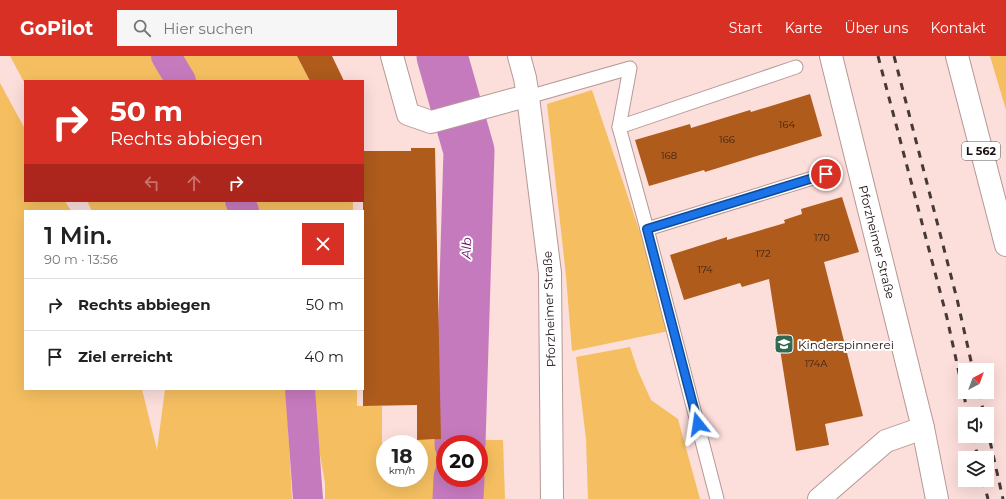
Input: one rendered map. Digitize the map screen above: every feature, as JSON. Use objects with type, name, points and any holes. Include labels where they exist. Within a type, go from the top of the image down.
[{"type":"street","points":[[392,56],[408,114],[431,122],[528,97]]},
{"type":"street","name":"Pforzheimer Straße","points":[[519,56],[528,97],[550,273],[552,499]]},
{"type":"street","name":"Pforzheimer Straße","points":[[831,56],[923,428],[937,499]]},
{"type":"street","name":"L 562","points":[[957,56],[1006,245]]},
{"type":"street","points":[[819,499],[886,441],[923,428]]},
{"type":"lane","points":[[528,97],[628,62],[619,127],[718,499]]},
{"type":"lane","points":[[619,127],[796,67]]},
{"type":"lane","points":[[647,229],[826,174]]},
{"type":"shaded area","points":[[10,56],[152,56],[165,80],[24,80],[24,82]]},
{"type":"shaded area","points":[[180,56],[297,56],[309,80],[192,80]]},
{"type":"shaded area","points":[[990,56],[1006,56],[1006,110]]},
{"type":"shaded area","points":[[0,83],[24,127],[24,202],[66,202],[70,210],[24,210],[24,390],[142,390],[157,450],[165,390],[286,390],[292,499],[0,499]]},
{"type":"shaded area","points":[[592,90],[653,271],[669,331],[572,351],[566,276],[547,104]]},
{"type":"shaded area","points":[[88,202],[224,202],[228,210],[92,210]]},
{"type":"shaded area","points":[[250,202],[353,202],[353,210],[254,210]]},
{"type":"shaded area","points":[[630,347],[638,371],[651,400],[678,419],[700,499],[588,499],[586,439],[576,357]]},
{"type":"shaded area","points":[[308,390],[357,390],[357,406],[382,406],[382,435],[376,435],[376,487],[428,487],[428,440],[436,440],[436,487],[488,487],[488,440],[503,440],[505,499],[325,499],[325,483]]},
{"type":"building","points":[[297,56],[332,56],[344,80],[309,80]]},
{"type":"building","points":[[810,94],[822,136],[705,172],[704,170],[649,186],[635,140],[690,124],[691,128]]},
{"type":"building","points":[[411,148],[435,148],[441,435],[436,435],[436,439],[428,440],[428,435],[417,435],[417,405],[363,406],[364,151],[411,151]]},
{"type":"building","points":[[842,197],[859,252],[824,262],[863,416],[825,424],[829,445],[796,451],[769,279],[742,287],[740,283],[684,300],[670,255],[727,237],[727,240],[785,223],[784,220],[802,214],[801,209]]},
{"type":"waterway","points":[[166,56],[180,80]]},
{"type":"waterway","name":"Alb","points":[[442,56],[469,151],[460,435]]},
{"type":"waterway","points":[[240,202],[244,210]]},
{"type":"waterway","points":[[300,390],[308,499]]},
{"type":"waterway","name":"Alb","points":[[458,499],[459,487]]},
{"type":"railway","points":[[878,56],[947,318],[966,407]]},
{"type":"railway","points":[[894,56],[957,299],[971,363]]},
{"type":"railway","points":[[981,399],[982,407]]},
{"type":"railway","points":[[975,443],[976,451]]},
{"type":"railway","points":[[990,443],[1003,499]]},
{"type":"railway","points":[[985,487],[988,499]]},
{"type":"place","name":"Kinderspinnerei","points":[[784,344]]},
{"type":"route","points":[[698,424],[647,229],[826,174]]}]
